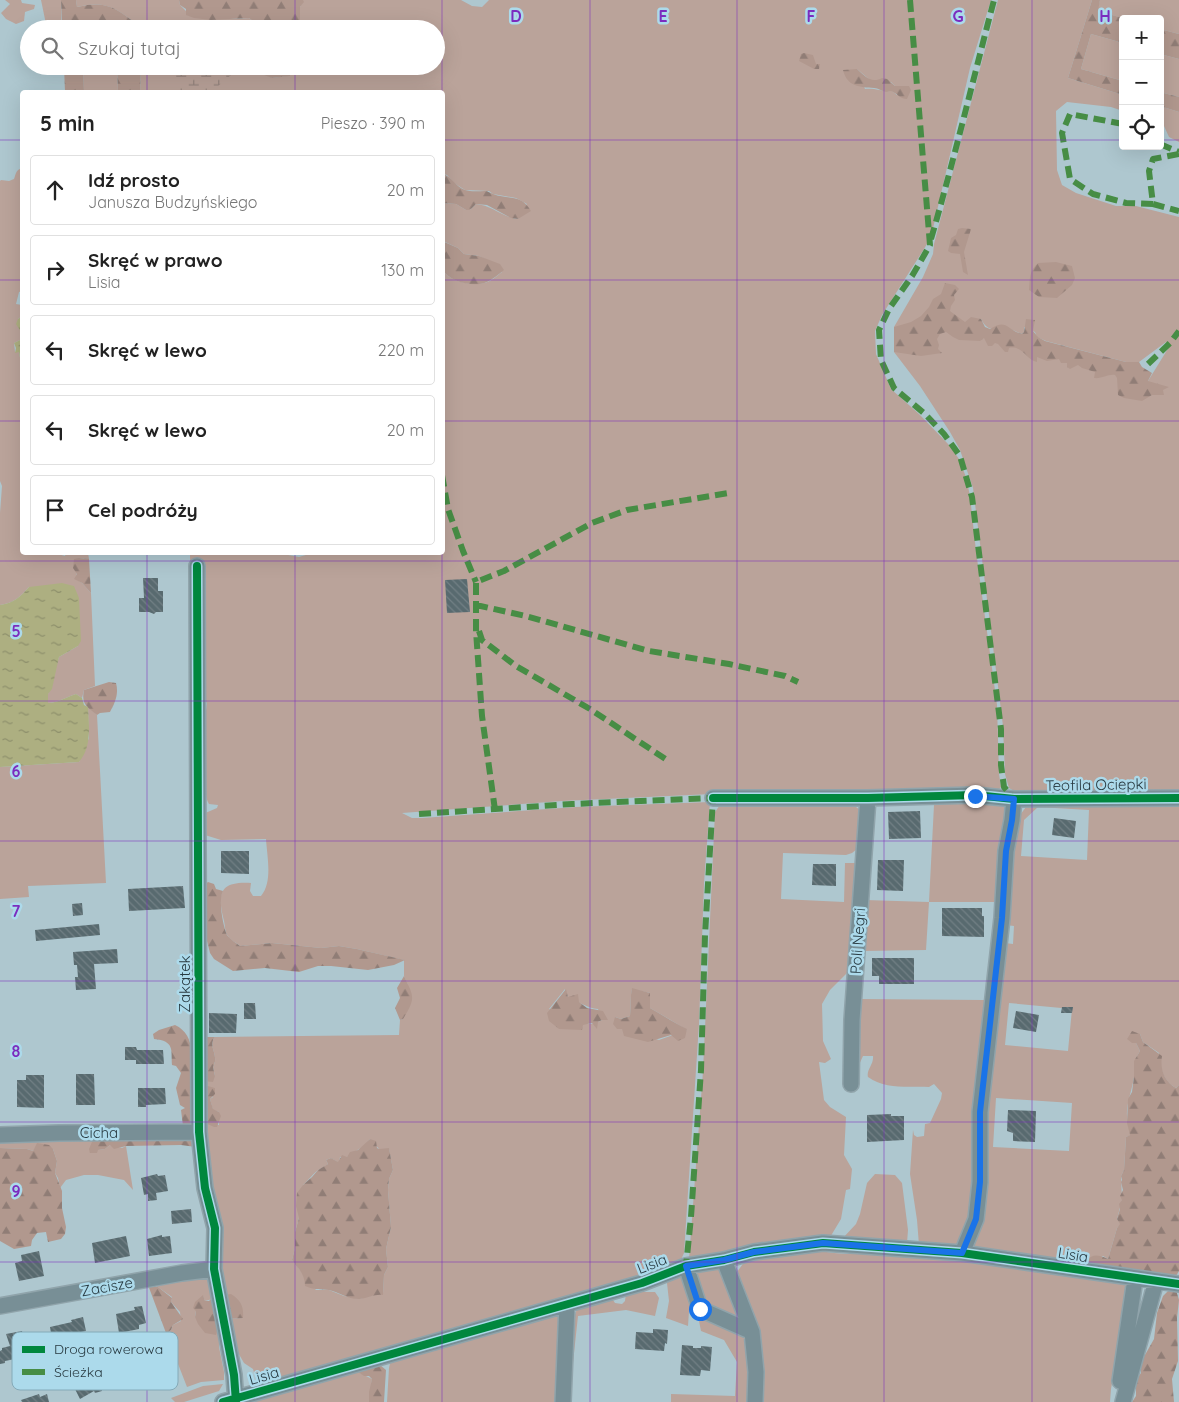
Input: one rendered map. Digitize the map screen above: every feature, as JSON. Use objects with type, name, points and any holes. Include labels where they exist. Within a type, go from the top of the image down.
[{"type":"street","name":"Zakątek","points":[[197,566],[199,1132],[205,1188],[215,1228],[214,1269],[234,1376],[232,1401]]},
{"type":"street","name":"Teofila Ociepki","points":[[713,798],[975,796],[1014,799],[1179,798]]},
{"type":"street","name":"Poli Negri","points":[[852,1084],[852,1020],[868,798]]},
{"type":"street","points":[[962,1253],[976,1219],[980,1182],[980,1112],[1002,918],[1006,851],[1014,799]]},
{"type":"street","name":"Cicha","points":[[0,1136],[59,1133],[199,1132]]},
{"type":"street","name":"Lisia","points":[[232,1401],[642,1283],[686,1266],[724,1260],[754,1252],[823,1243],[962,1253],[1179,1284]]},
{"type":"street","points":[[724,1260],[752,1332],[756,1372],[755,1402]]},
{"type":"street","points":[[686,1266],[700,1309],[752,1332]]},
{"type":"street","name":"Zacisze","points":[[0,1306],[182,1273],[214,1269]]},
{"type":"street","points":[[1122,1402],[1120,1380],[1136,1279]]},
{"type":"street","points":[[1122,1402],[1156,1281]]},
{"type":"street","points":[[563,1402],[567,1305]]},
{"type":"green space","points":[[5,0],[21,0],[22,3],[35,5],[34,9],[25,12],[24,20],[20,20],[20,22],[16,24],[6,19],[1,13],[10,4]]},
{"type":"green space","points":[[41,0],[61,0],[61,20],[45,20]]},
{"type":"green space","points":[[61,0],[76,0],[77,7],[96,4],[104,5],[117,10],[131,20],[62,20]]},
{"type":"green space","points":[[76,0],[179,0],[180,5],[186,11],[232,19],[249,18],[252,20],[131,20],[117,10],[103,5],[96,4],[77,7]]},
{"type":"green space","points":[[179,0],[303,0],[304,2],[300,7],[300,20],[252,20],[249,18],[211,20],[194,18],[186,15],[186,9],[180,5]]},
{"type":"green space","points":[[303,0],[461,0],[472,6],[482,7],[489,0],[991,0],[970,68],[931,237],[882,315],[875,331],[876,354],[891,389],[950,446],[959,459],[966,477],[997,705],[1001,787],[996,793],[712,794],[562,801],[402,813],[412,818],[422,818],[576,807],[710,802],[704,883],[699,1024],[684,1253],[679,1264],[273,1384],[257,1383],[253,1369],[244,1363],[232,1342],[226,1319],[242,1318],[224,1293],[220,1273],[222,1221],[217,1210],[212,1205],[203,1122],[219,1125],[219,1112],[213,1110],[210,1099],[213,1097],[201,1079],[215,1076],[213,1041],[215,1037],[399,1035],[400,1020],[403,1019],[408,985],[404,976],[404,960],[339,946],[321,948],[272,943],[240,946],[227,935],[221,903],[223,891],[232,884],[251,883],[250,891],[253,896],[261,896],[265,890],[268,876],[266,839],[221,840],[205,835],[203,814],[217,808],[218,805],[209,804],[204,781],[203,726],[207,703],[201,694],[192,691],[190,555],[288,555],[299,557],[306,555],[445,555],[445,273],[451,278],[461,282],[479,284],[493,279],[502,272],[489,261],[479,256],[464,254],[458,248],[445,242],[445,203],[456,204],[466,210],[470,210],[476,204],[481,205],[518,219],[527,204],[516,198],[493,194],[489,191],[465,190],[445,174],[445,90],[140,90],[141,75],[268,75],[272,78],[287,75],[445,75],[445,20],[300,20],[300,7]],"holes":[[[857,69],[870,80],[891,82],[895,86],[909,86],[897,95],[892,91],[865,89]],[[565,989],[568,997],[598,1009],[602,1020],[589,1024],[582,1023],[549,1009]],[[632,989],[650,993],[650,1008],[687,1030],[659,1040],[622,1029],[615,1017],[621,1019],[630,1016]],[[370,1139],[379,1149],[389,1149],[393,1170],[389,1179],[388,1190],[391,1227],[386,1249],[388,1267],[384,1275],[383,1294],[359,1299],[329,1290],[316,1290],[292,1260],[303,1185],[316,1172],[328,1164],[326,1160],[331,1158],[339,1163],[340,1157],[347,1157],[365,1145]]]},
{"type":"green space","points":[[998,0],[1092,0],[1068,78],[1119,94],[1119,110],[1067,102],[1056,111],[1057,170],[1062,185],[1076,193],[1116,206],[1136,206],[1179,217],[1179,794],[1016,792],[1009,788],[1005,774],[1003,726],[973,488],[960,450],[950,432],[920,386],[894,352],[894,327],[923,277],[933,254],[934,244]],"holes":[[[981,319],[991,329],[1012,329],[1022,334],[1024,327],[1035,332],[1037,337],[1046,341],[1126,362],[1139,362],[1166,342],[1169,347],[1148,381],[977,332]]]},
{"type":"green space","points":[[1092,0],[1100,0],[1098,11],[1119,17],[1119,42],[1091,34],[1081,69],[1119,80],[1119,94],[1068,78]]},
{"type":"green space","points":[[1100,0],[1179,0],[1179,34],[1164,30],[1164,15],[1119,15],[1119,17],[1097,11]]},
{"type":"green space","points":[[1164,30],[1179,34],[1179,59],[1164,55]]},
{"type":"green space","points":[[1091,34],[1119,42],[1119,80],[1081,69]]},
{"type":"green space","points":[[801,54],[813,55],[816,64],[820,64],[819,69],[814,69],[799,61]]},
{"type":"green space","points":[[1164,55],[1179,59],[1179,97],[1164,93]]},
{"type":"green space","points":[[857,69],[871,80],[882,78],[887,79],[895,86],[909,86],[911,90],[907,99],[901,98],[891,91],[886,92],[851,83],[843,70]]},
{"type":"green space","points":[[64,75],[83,75],[84,90],[65,90]]},
{"type":"green space","points":[[83,75],[117,75],[118,90],[84,90]]},
{"type":"green space","points":[[117,75],[141,75],[140,90],[118,90]]},
{"type":"green space","points":[[231,75],[216,90],[179,90],[174,76]]},
{"type":"green space","points":[[264,75],[290,75],[290,76],[272,78]]},
{"type":"green space","points":[[1164,93],[1179,97],[1179,112],[1164,107]]},
{"type":"green space","points":[[1164,107],[1179,112],[1179,142],[1169,137],[1164,126]]},
{"type":"green space","points":[[20,169],[20,292],[16,304],[20,305],[20,318],[18,319],[20,340],[14,343],[15,352],[19,352],[20,358],[20,555],[88,555],[89,559],[79,558],[76,579],[91,593],[95,686],[84,690],[82,698],[76,694],[51,703],[48,703],[48,694],[59,657],[78,646],[29,587],[16,599],[0,605],[0,513],[2,486],[0,481],[0,181],[14,179],[17,171]]},
{"type":"green space","points":[[445,175],[465,190],[486,191],[499,196],[519,199],[531,211],[518,219],[511,218],[487,205],[476,204],[470,210],[466,210],[456,204],[445,203]]},
{"type":"green space","points":[[958,229],[971,229],[964,252],[968,275],[963,272],[960,254],[948,251],[951,238],[956,235]]},
{"type":"green space","points":[[445,242],[458,248],[464,254],[479,256],[500,264],[504,270],[482,284],[463,283],[446,274]]},
{"type":"green space","points":[[1056,262],[1072,266],[1075,278],[1072,285],[1057,298],[1039,297],[1029,290],[1031,272],[1038,263]]},
{"type":"green space","points":[[945,283],[955,285],[959,289],[954,295],[955,300],[950,311],[965,322],[971,317],[981,319],[985,327],[990,329],[1004,325],[1022,334],[1026,319],[1035,320],[1033,331],[1045,341],[1126,362],[1139,362],[1142,367],[1152,373],[1148,381],[1169,387],[1163,390],[1164,395],[1152,395],[1142,401],[1124,398],[1118,395],[1117,378],[1115,375],[1094,378],[1095,372],[1078,365],[1070,369],[1067,367],[1067,363],[1061,363],[1059,359],[1047,361],[1037,357],[1037,362],[1018,349],[1009,348],[1008,352],[1005,352],[998,344],[995,343],[992,346],[988,346],[984,338],[980,341],[959,340],[946,332],[940,334],[937,339],[938,349],[942,353],[921,356],[894,352],[894,327],[911,322],[921,316],[933,299],[941,294]]},
{"type":"green space","points":[[74,559],[89,559],[91,593],[82,583],[74,579],[77,574],[73,568]]},
{"type":"green space","points":[[109,682],[116,683],[117,695],[115,702],[110,712],[97,715],[84,702],[84,690]]},
{"type":"green space","points":[[88,707],[97,715],[106,883],[28,886],[29,897],[0,899],[0,767],[79,762],[89,738]]},
{"type":"green space","points":[[959,801],[975,806],[983,801],[1001,802],[1009,813],[999,911],[994,911],[994,902],[929,902],[934,805],[910,804]]},
{"type":"green space","points":[[852,804],[860,810],[857,849],[846,855],[783,853],[781,899],[844,902],[845,863],[857,863],[848,972],[830,990],[822,1004],[823,1041],[831,1059],[825,1063],[819,1062],[824,1100],[830,1107],[846,1117],[844,1155],[852,1169],[850,1189],[846,1190],[841,1219],[829,1239],[724,1251],[689,1259],[703,1071],[715,812],[720,805]]},
{"type":"green space","points":[[1032,804],[1179,804],[1179,1085],[1176,1088],[1168,1082],[1161,1068],[1159,1053],[1143,1042],[1140,1034],[1136,1043],[1140,1051],[1135,1062],[1127,1112],[1131,1135],[1126,1137],[1124,1170],[1121,1176],[1122,1200],[1117,1219],[1121,1224],[1117,1228],[1108,1259],[1103,1256],[1086,1266],[969,1249],[1005,943],[1013,944],[1014,926],[1006,925],[1011,858],[1017,819],[1026,807]],"holes":[[[1038,807],[1089,810],[1087,860],[1021,856],[1024,820]],[[1009,1003],[1072,1009],[1068,1051],[1005,1045]],[[996,1098],[1072,1103],[1069,1151],[993,1147]]]},
{"type":"green space","points":[[208,882],[214,884],[216,889],[223,891],[221,907],[225,931],[240,946],[272,943],[321,948],[339,946],[405,960],[394,965],[368,970],[318,966],[299,972],[265,968],[233,971],[214,959],[210,953],[205,933],[203,886]]},
{"type":"green space","points":[[865,900],[929,902],[926,950],[863,951]]},
{"type":"green space","points":[[404,976],[412,993],[412,1002],[403,1019],[400,1020],[395,1008],[400,998],[397,988]]},
{"type":"green space","points":[[632,988],[650,993],[650,1008],[687,1029],[685,1038],[678,1041],[671,1035],[648,1042],[624,1036],[622,1029],[617,1029],[613,1024],[615,1017],[621,1019],[630,1016]]},
{"type":"green space","points":[[566,989],[568,997],[578,994],[579,1002],[587,1008],[603,1011],[608,1020],[598,1022],[597,1029],[592,1023],[583,1025],[582,1030],[559,1029],[549,1021],[547,1013]]},
{"type":"green space","points":[[986,990],[988,990],[974,1205],[958,1246],[919,1245],[910,1174],[913,1130],[914,1135],[917,1137],[924,1136],[925,1124],[930,1123],[942,1093],[934,1084],[929,1087],[889,1086],[875,1081],[868,1077],[873,1056],[863,1056],[858,1067],[860,999],[984,1000]]},
{"type":"green space","points":[[175,1025],[187,1036],[191,1051],[200,1037],[215,1037],[212,1044],[215,1058],[213,1067],[215,1076],[213,1082],[203,1081],[204,1085],[215,1088],[215,1094],[210,1099],[213,1109],[219,1112],[221,1116],[217,1127],[203,1122],[191,1130],[183,1126],[181,1110],[185,1108],[180,1105],[176,1088],[181,1073],[176,1066],[172,1065],[169,1044],[154,1039],[153,1034]]},
{"type":"green space","points":[[1132,1031],[1140,1034],[1143,1042],[1162,1056],[1162,1070],[1168,1082],[1176,1088],[1179,1085],[1179,1271],[1176,1276],[1086,1266],[1086,1261],[1094,1256],[1108,1259],[1117,1228],[1120,1224],[1117,1219],[1120,1209],[1119,1204],[1122,1200],[1120,1196],[1123,1190],[1121,1176],[1124,1170],[1126,1137],[1130,1135],[1127,1123],[1128,1099],[1132,1092],[1134,1061],[1140,1051],[1136,1043],[1132,1043],[1127,1039]]},
{"type":"green space","points":[[186,1135],[196,1147],[181,1145],[126,1146],[114,1149],[110,1145],[105,1149],[98,1150],[97,1153],[90,1153],[89,1149],[94,1137]]},
{"type":"green space","points":[[94,1137],[92,1144],[98,1150],[105,1149],[110,1145],[122,1148],[126,1146],[133,1190],[124,1180],[98,1175],[84,1175],[66,1180],[60,1188],[55,1173],[57,1161],[53,1149],[36,1147],[33,1151],[0,1148],[0,1140]]},
{"type":"green space","points":[[370,1139],[376,1141],[377,1148],[379,1149],[389,1148],[393,1170],[389,1179],[388,1190],[391,1227],[386,1249],[388,1267],[384,1275],[383,1295],[356,1299],[337,1292],[305,1286],[303,1275],[292,1260],[295,1248],[295,1232],[299,1218],[296,1206],[297,1193],[318,1170],[328,1164],[326,1160],[331,1158],[338,1162],[342,1155],[347,1157],[350,1152],[358,1150]]},
{"type":"green space","points":[[37,1143],[49,1145],[53,1149],[57,1161],[55,1173],[62,1191],[65,1234],[61,1239],[48,1242],[46,1232],[37,1233],[32,1240],[31,1246],[14,1249],[0,1241],[0,1148],[33,1151]]},
{"type":"green space","points":[[875,1174],[895,1175],[902,1183],[908,1230],[907,1243],[842,1239],[856,1224],[867,1183]]},
{"type":"green space","points":[[815,1250],[840,1254],[864,1252],[983,1260],[1126,1284],[1128,1288],[1110,1402],[760,1402],[737,1272],[745,1261],[764,1254]]},
{"type":"green space","points":[[713,1266],[720,1269],[740,1322],[708,1307],[697,1291],[695,1277],[699,1270]]},
{"type":"green space","points":[[675,1275],[684,1275],[692,1305],[689,1311],[688,1326],[666,1318],[669,1301],[667,1283]]},
{"type":"green space","points":[[207,1277],[213,1284],[216,1298],[205,1301],[203,1296],[195,1317],[219,1325],[221,1340],[219,1347],[224,1380],[201,1382],[187,1387],[178,1364],[178,1332],[168,1332],[173,1325],[181,1321],[180,1312],[171,1302],[172,1297],[155,1285],[167,1279]]},
{"type":"green space","points":[[148,1285],[158,1287],[172,1298],[171,1302],[183,1319],[173,1325],[171,1330],[166,1332]]},
{"type":"green space","points":[[1170,1289],[1176,1290],[1179,1300],[1177,1318],[1178,1361],[1172,1379],[1174,1402],[1132,1402],[1136,1396],[1136,1380],[1141,1373],[1141,1362],[1154,1339],[1157,1313],[1163,1296]]},
{"type":"green space","points":[[655,1292],[659,1298],[655,1316],[626,1310],[578,1316],[571,1381],[569,1342],[575,1314],[579,1305],[611,1297],[615,1303],[622,1304],[625,1301],[626,1293]]},
{"type":"green space","points":[[231,1294],[241,1304],[243,1318],[226,1319],[220,1322],[216,1335],[205,1333],[195,1317],[196,1311],[193,1308],[195,1302],[203,1295],[205,1301],[209,1301],[213,1297]]},
{"type":"green space","points":[[555,1313],[563,1317],[559,1402],[387,1402],[391,1359]]},
{"type":"green space","points":[[702,1316],[746,1335],[751,1402],[671,1402],[671,1394],[735,1396],[737,1362],[724,1340],[701,1331],[699,1321]]},
{"type":"green space","points":[[369,1365],[380,1365],[386,1370],[384,1402],[369,1402],[372,1379],[358,1372],[351,1373]]},
{"type":"green space","points":[[358,1372],[372,1379],[369,1402],[248,1402]]},
{"type":"green space","points":[[223,1384],[219,1391],[184,1402],[175,1402],[171,1398],[203,1386]]},
{"type":"water","points":[[20,318],[20,330],[16,324]]},
{"type":"water","points":[[20,340],[20,358],[19,352],[15,353],[14,343]]},
{"type":"water","points":[[62,583],[74,586],[79,598],[81,641],[78,646],[59,657],[52,689],[48,694],[48,703],[76,694],[82,698],[84,705],[88,707],[89,736],[86,750],[79,762],[0,767],[0,605],[16,599],[29,587]]},
{"type":"building","points":[[143,578],[158,578],[158,591],[163,591],[163,612],[156,612],[154,614],[139,612],[139,598],[144,598]]},
{"type":"building","points":[[467,579],[470,612],[447,613],[445,580]]},
{"type":"building","points":[[920,811],[921,838],[889,839],[888,812]]},
{"type":"building","points":[[1054,818],[1076,821],[1074,838],[1052,835]]},
{"type":"building","points":[[221,851],[249,851],[249,874],[221,873]]},
{"type":"building","points":[[878,860],[904,860],[903,891],[877,890]]},
{"type":"building","points":[[813,864],[836,864],[836,886],[812,885]]},
{"type":"building","points":[[183,886],[185,908],[129,911],[128,889]]},
{"type":"building","points":[[82,903],[83,915],[73,916],[72,904]]},
{"type":"building","points":[[942,908],[982,908],[984,937],[942,936]]},
{"type":"building","points":[[99,924],[100,935],[36,941],[35,930]]},
{"type":"building","points":[[117,949],[118,963],[94,964],[96,989],[76,990],[75,977],[78,977],[77,965],[74,965],[73,952]]},
{"type":"building","points":[[872,958],[914,958],[914,984],[879,984],[879,976],[872,976]]},
{"type":"building","points":[[244,1003],[255,1003],[256,1019],[244,1019]]},
{"type":"building","points":[[1062,1007],[1073,1007],[1072,1013],[1061,1013]]},
{"type":"building","points":[[1016,1011],[1039,1015],[1036,1032],[1013,1028]]},
{"type":"building","points":[[209,1013],[237,1014],[236,1033],[209,1033]]},
{"type":"building","points":[[125,1047],[136,1047],[137,1050],[163,1050],[164,1064],[136,1064],[136,1060],[125,1060]]},
{"type":"building","points":[[76,1074],[94,1074],[95,1105],[76,1105]]},
{"type":"building","points":[[26,1075],[44,1075],[44,1108],[17,1107],[17,1080],[26,1080]]},
{"type":"building","points":[[138,1088],[165,1088],[166,1104],[138,1107]]},
{"type":"building","points":[[1008,1110],[1036,1111],[1035,1142],[1013,1141],[1013,1133],[1007,1131]]},
{"type":"building","points":[[891,1114],[891,1116],[904,1116],[904,1140],[867,1142],[867,1115]]},
{"type":"building","points":[[157,1174],[158,1176],[165,1175],[168,1191],[156,1193],[157,1200],[148,1201],[148,1194],[144,1195],[141,1178]]},
{"type":"building","points":[[191,1209],[192,1222],[172,1224],[171,1211]]},
{"type":"building","points":[[162,1235],[162,1237],[170,1236],[172,1253],[149,1256],[147,1239]]},
{"type":"building","points":[[126,1236],[130,1256],[95,1263],[92,1243]]},
{"type":"building","points":[[39,1251],[44,1276],[19,1281],[15,1263],[22,1261],[21,1255]]},
{"type":"building","points":[[142,1306],[146,1323],[139,1325],[139,1329],[119,1332],[116,1314],[135,1310],[134,1307]]},
{"type":"building","points":[[83,1317],[86,1331],[51,1332],[50,1327],[72,1322],[71,1320]]},
{"type":"building","points":[[653,1329],[668,1330],[667,1344],[665,1343],[664,1351],[635,1349],[636,1332],[653,1333]]},
{"type":"building","points":[[12,1333],[12,1360],[0,1364],[0,1351],[2,1348],[10,1346],[6,1334]]},
{"type":"building","points":[[682,1345],[693,1346],[693,1348],[701,1348],[701,1346],[712,1347],[710,1371],[701,1370],[700,1376],[680,1375]]},
{"type":"building","points":[[76,1390],[102,1390],[95,1393],[94,1391],[80,1399]]},
{"type":"building","points":[[39,1394],[40,1397],[47,1394],[49,1402],[22,1402],[21,1400]]},
{"type":"marked path","points":[[910,0],[930,245],[912,276],[889,309],[879,330],[881,360],[894,388],[925,414],[944,434],[960,456],[972,497],[1001,729],[1001,765],[1004,787],[1014,799]]},
{"type":"marked path","points":[[931,239],[994,0]]},
{"type":"marked path","points":[[1119,123],[1070,114],[1062,133],[1070,179],[1093,194],[1126,203],[1153,204]]},
{"type":"marked path","points":[[1164,146],[1179,152]]},
{"type":"marked path","points":[[1179,154],[1153,159],[1149,171],[1153,204],[1179,211]]},
{"type":"marked path","points":[[1148,364],[1170,343],[1179,331]]},
{"type":"marked path","points":[[445,492],[448,509],[476,582]]},
{"type":"marked path","points":[[495,810],[482,716],[476,631],[476,582],[504,571],[592,523],[627,510],[728,493]]},
{"type":"marked path","points":[[476,605],[526,616],[649,651],[729,664],[785,676],[798,682]]},
{"type":"marked path","points":[[479,631],[482,640],[516,666],[590,709],[667,760]]},
{"type":"marked path","points":[[419,814],[572,804],[713,798],[705,935],[701,1070],[686,1266]]},
{"type":"cycle path","points":[[197,566],[199,1132],[205,1188],[215,1228],[214,1269],[234,1375],[236,1402]]},
{"type":"cycle path","points":[[713,798],[868,798],[975,795],[1014,799],[1179,798]]},
{"type":"cycle path","points":[[223,1402],[642,1283],[686,1266],[724,1260],[754,1252],[823,1243],[962,1253],[1179,1284]]},
{"type":"route","points":[[700,1309],[686,1266],[724,1260],[754,1252],[823,1243],[962,1253],[976,1219],[980,1182],[980,1112],[1002,918],[1006,851],[1014,799],[975,796]]}]
